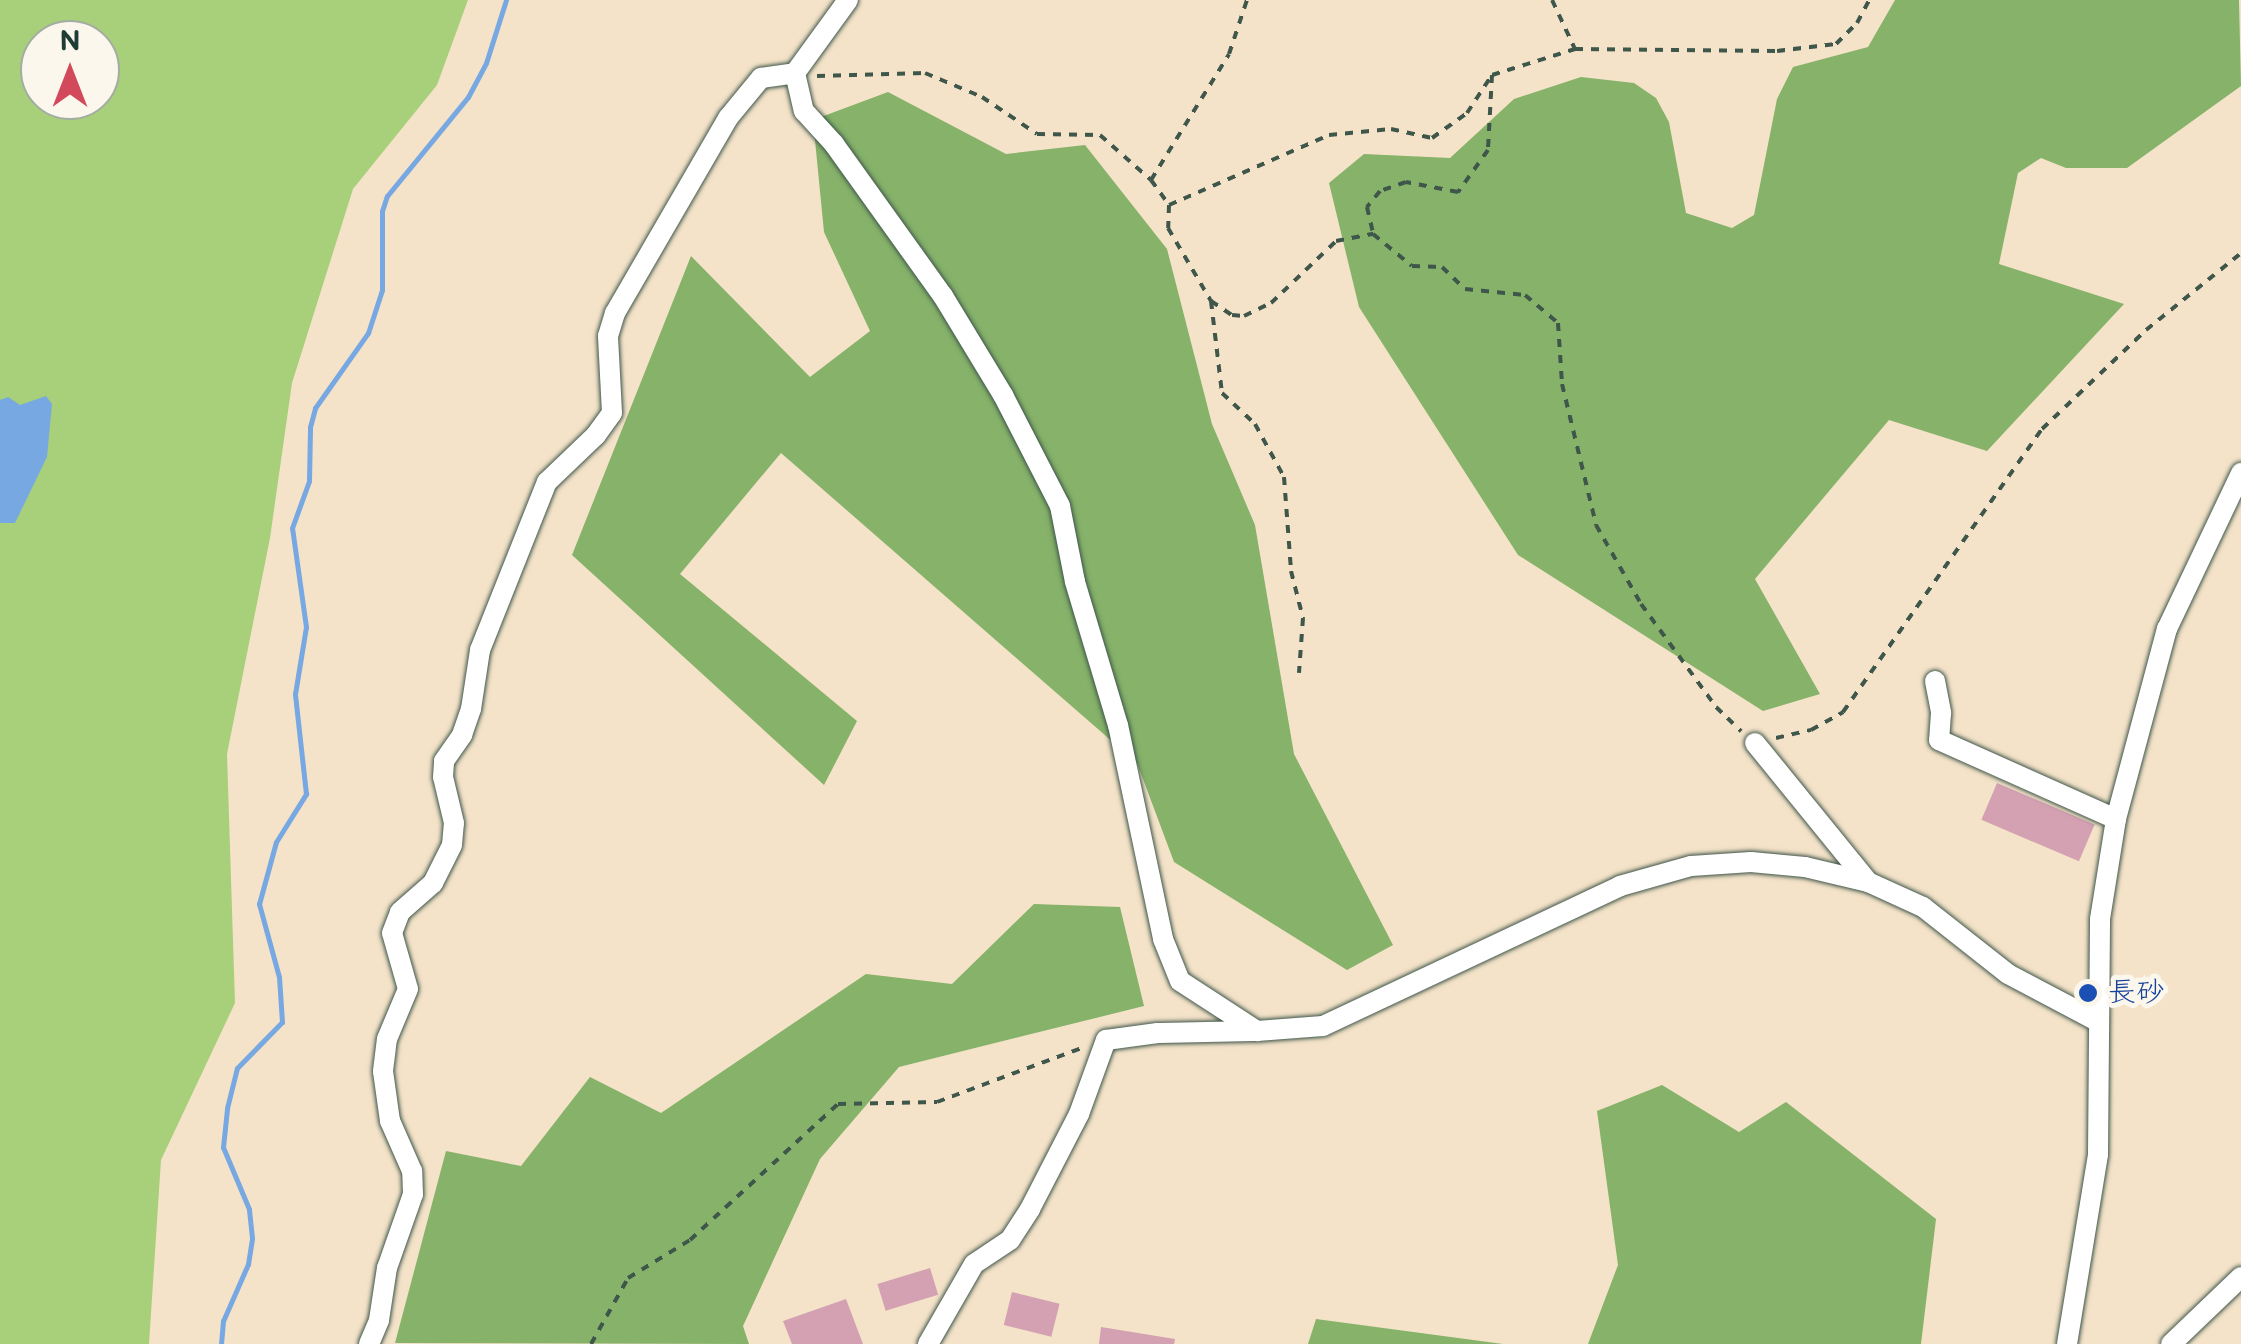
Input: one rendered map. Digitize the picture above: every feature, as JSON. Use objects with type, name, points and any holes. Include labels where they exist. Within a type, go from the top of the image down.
[{"type":"street","points":[[848,0],[796,75],[804,111],[834,144],[943,296],[1003,395],[1060,506],[1075,582],[1118,725],[1163,939],[1180,981],[1258,1031]]},
{"type":"street","points":[[369,1344],[379,1320],[387,1268],[413,1194],[412,1171],[390,1121],[383,1071],[387,1040],[408,988],[392,932],[400,912],[433,882],[452,845],[454,822],[443,777],[444,761],[466,722],[480,650],[547,482],[612,413],[608,336],[615,313],[728,118],[762,78],[796,75]]},
{"type":"street","points":[[2068,1344],[2098,1154],[2100,919],[2116,819],[2167,629],[2241,473]]},
{"type":"street","points":[[1935,681],[1941,713],[1939,740],[2116,819]]},
{"type":"street","points":[[1755,743],[1868,882]]},
{"type":"street","points":[[928,1344],[974,1264],[1010,1240],[1030,1209],[1080,1114],[1106,1040],[1158,1033],[1323,1026],[1620,886],[1691,866],[1751,862],[1805,868],[1868,882],[1923,907],[2008,974],[2099,1022]]},
{"type":"street","points":[[2171,1344],[2241,1278]]},
{"type":"path","points":[[1151,180],[1229,54],[1248,0]]},
{"type":"path","points":[[1552,0],[1575,49]]},
{"type":"path","points":[[1170,205],[1329,134],[1391,129],[1432,138],[1467,113],[1492,75],[1575,49],[1778,51],[1836,44],[1857,23],[1869,0]]},
{"type":"path","points":[[796,75],[925,73],[982,97],[1037,134],[1100,134],[1151,180],[1170,205],[1168,228],[1211,301],[1222,393],[1255,424],[1284,477],[1291,571],[1303,618],[1300,674]]},
{"type":"path","points":[[1492,75],[1488,150],[1458,192],[1406,182],[1380,190],[1367,207],[1373,234],[1412,266],[1442,268],[1465,289],[1526,295],[1558,323],[1562,384],[1596,525],[1642,604],[1705,692],[1755,743],[1811,730],[1844,712],[2042,429],[2146,330],[2241,253]]},
{"type":"path","points":[[1211,301],[1232,315],[1244,316],[1271,303],[1336,241],[1373,234]]},
{"type":"path","points":[[591,1344],[628,1278],[690,1240],[838,1104],[938,1102],[1050,1056],[1106,1040]]},
{"type":"green space","points":[[0,0],[468,0],[437,85],[353,189],[292,383],[270,538],[227,754],[235,1003],[161,1160],[149,1344],[0,1344]]},
{"type":"green space","points":[[1895,0],[2239,0],[2241,86],[2127,168],[2066,168],[2041,158],[2018,173],[1999,264],[2124,304],[1987,451],[1889,420],[1755,579],[1820,694],[1763,711],[1518,555],[1359,307],[1329,183],[1364,154],[1450,158],[1514,99],[1581,77],[1634,83],[1656,98],[1669,122],[1686,213],[1732,228],[1754,215],[1777,99],[1793,67],[1868,47]]},
{"type":"green space","points":[[888,92],[1006,154],[1085,145],[1167,249],[1212,424],[1255,525],[1294,754],[1393,945],[1347,970],[1174,862],[1137,763],[781,453],[680,574],[857,721],[824,785],[572,555],[691,256],[810,377],[870,331],[824,232],[813,120]]},
{"type":"green space","points":[[1034,904],[1120,907],[1144,1006],[899,1067],[820,1159],[743,1326],[749,1344],[395,1343],[446,1151],[521,1166],[590,1077],[661,1113],[866,974],[952,984]]},
{"type":"green space","points":[[1662,1085],[1739,1132],[1786,1102],[1936,1219],[1921,1344],[1588,1344],[1618,1265],[1597,1111]]},
{"type":"green space","points":[[1316,1319],[1503,1344],[1308,1344]]},
{"type":"water","points":[[46,396],[52,404],[47,457],[15,523],[0,523],[0,400],[8,397],[20,405]]},
{"type":"building","points":[[1997,783],[2095,824],[2079,861],[1981,820]]},
{"type":"building","points":[[930,1268],[938,1295],[886,1311],[877,1284]]},
{"type":"building","points":[[1012,1292],[1060,1304],[1051,1337],[1004,1325]]},
{"type":"building","points":[[846,1299],[863,1344],[792,1344],[783,1321]]},
{"type":"building","points":[[1101,1327],[1175,1339],[1174,1344],[1099,1344]]},
{"type":"waterway","points":[[221,1344],[223,1321],[248,1264],[252,1238],[249,1209],[223,1147],[227,1108],[237,1068],[282,1022],[279,977],[259,904],[276,842],[306,794],[295,694],[306,627],[292,528],[309,481],[310,427],[315,408],[368,333],[382,290],[382,211],[387,196],[468,97],[486,63],[506,0]]},
{"type":"place","name":"長砂","points":[[2088,993]]}]
